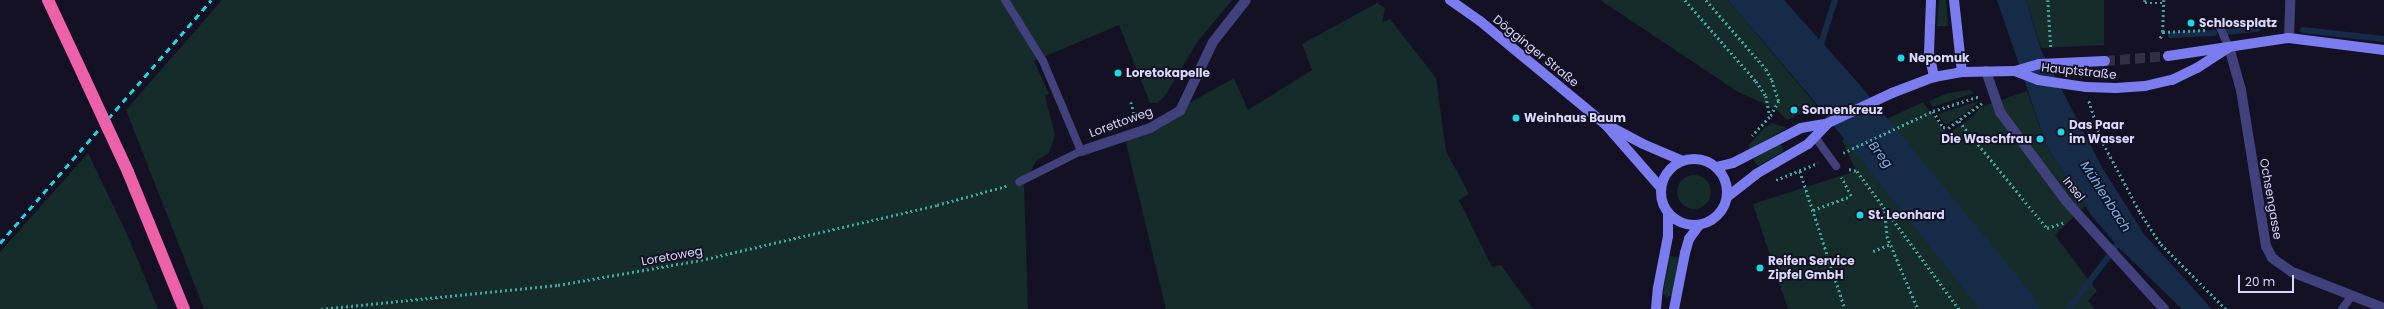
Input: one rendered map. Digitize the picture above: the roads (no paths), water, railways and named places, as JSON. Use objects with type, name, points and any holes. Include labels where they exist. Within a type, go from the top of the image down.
[{"type":"highway","points":[[48,0],[128,172],[184,309]]},
{"type":"main road","name":"Dögginger Straße","points":[[1450,0],[1605,124],[1661,188]]},
{"type":"main road","points":[[1931,0],[1929,53],[1934,77]]},
{"type":"main road","points":[[1954,0],[1962,72]]},
{"type":"main road","name":"Hauptstraße","points":[[2168,56],[2289,38],[2384,50]]},
{"type":"main road","name":"Hauptstraße","points":[[2011,71],[2038,80],[2116,88],[2172,80],[2197,68],[2229,47]]},
{"type":"main road","name":"Hauptstraße","points":[[1828,123],[1901,89],[1934,77],[1962,72],[2011,71],[2039,64],[2106,61]]},
{"type":"main road","points":[[1674,309],[1684,253],[1689,239],[1699,225],[1713,219],[1720,213],[1727,197],[1740,184],[1808,144],[1828,123]]},
{"type":"main road","points":[[1716,167],[1733,163],[1801,128],[1828,123]]},
{"type":"main road","name":"Dögginger Straße","points":[[1605,124],[1643,144],[1683,160]]},
{"type":"main road","points":[[1699,225],[1678,222],[1668,213],[1662,201],[1661,188],[1668,171],[1683,160],[1705,160],[1716,167],[1725,179],[1727,197]]},
{"type":"main road","points":[[1656,309],[1658,288],[1668,236],[1668,213]]},
{"type":"street","name":"Lorettoweg","points":[[1081,151],[1150,128],[1180,111],[1213,42],[1246,0]]},
{"type":"street","points":[[2289,38],[2290,0]]},
{"type":"street","name":"Ochsengasse","points":[[2229,47],[2241,90],[2266,246],[2272,258],[2292,272],[2351,297],[2384,308]]},
{"type":"street","name":"Insel","points":[[1986,71],[1992,93],[2000,112],[2066,201],[2164,309]]},
{"type":"lane","points":[[1005,0],[1043,61],[1081,151]]},
{"type":"lane","points":[[2219,25],[2229,47]]},
{"type":"lane","points":[[1815,137],[1832,158],[1836,166]]},
{"type":"lane","name":"Lorettoweg","points":[[1019,182],[1081,151]]},
{"type":"lane","points":[[2342,309],[2351,297]]},
{"type":"water","name":"Breg","points":[[1728,0],[1784,0],[1860,85],[2032,294],[2040,309],[1980,309],[1814,101]]},
{"type":"water","name":"Mühlenbach","points":[[1997,0],[2026,0],[2041,50],[2103,169],[2144,234],[2212,309],[2182,309],[2118,247],[2091,215],[2047,147]]},
{"type":"waterway","points":[[1820,47],[1835,0]]},
{"type":"waterway","points":[[2226,32],[2257,29]]},
{"type":"waterway","points":[[2303,30],[2384,39]]},
{"type":"waterway","points":[[2171,35],[2214,33]]},
{"type":"waterway","points":[[2069,309],[2121,240]]},
{"type":"tunnel","points":[[2105,61],[2168,56]]},
{"type":"railway","points":[[0,243],[211,0]]},
{"type":"place","name":"Schlossplatz","points":[[2191,23]]},
{"type":"place","name":"Nepomuk","points":[[1901,58]]},
{"type":"place","name":"Loretokapelle","points":[[1118,73]]},
{"type":"place","name":"Sonnenkreuz","points":[[1794,110]]},
{"type":"place","name":"Weinhaus Baum","points":[[1516,118]]},
{"type":"place","name":"Das Paar im Wasser","points":[[2061,132]]},
{"type":"place","name":"Die Waschfrau","points":[[2040,139]]},
{"type":"place","name":"St. Leonhard","points":[[1860,215]]},
{"type":"place","name":"Reifen Service Zipfel GmbH","points":[[1760,268]]}]
